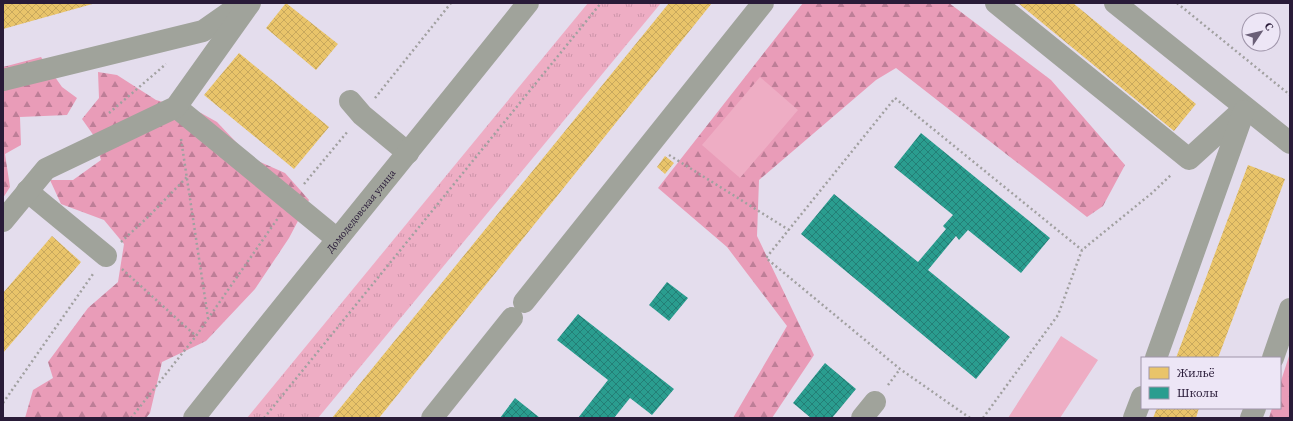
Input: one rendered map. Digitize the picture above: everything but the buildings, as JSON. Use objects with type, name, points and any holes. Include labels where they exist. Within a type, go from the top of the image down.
[{"type":"street","points":[[3,80],[203,31],[244,3]]},
{"type":"street","points":[[3,221],[46,169],[176,107],[250,3]]},
{"type":"street","name":"Домодедовская улица","points":[[194,418],[336,239],[408,153],[528,3]]},
{"type":"street","points":[[432,418],[763,3]]},
{"type":"street","points":[[996,3],[1189,159],[1245,108]]},
{"type":"street","points":[[1115,3],[1290,144]]},
{"type":"street","points":[[350,101],[362,115],[408,153]]},
{"type":"street","points":[[176,107],[336,239]]},
{"type":"street","points":[[1156,357],[1245,108]]},
{"type":"street","points":[[27,191],[106,256]]},
{"type":"street","points":[[1273,357],[1290,309]]},
{"type":"street","points":[[1134,418],[1141,400]]},
{"type":"path","points":[[264,418],[601,3]]},
{"type":"path","points":[[1177,3],[1290,95]]},
{"type":"path","points":[[104,118],[168,62]]},
{"type":"path","points":[[970,418],[900,369],[766,258],[895,98],[1082,250]]},
{"type":"path","points":[[176,107],[208,319]]},
{"type":"path","points":[[651,144],[789,230]]},
{"type":"path","points":[[983,418],[1058,315],[1082,250],[1152,193],[1189,159]]},
{"type":"path","points":[[3,403],[106,256],[149,216],[187,177]]},
{"type":"path","points":[[106,256],[196,336]]},
{"type":"green space","points":[[588,3],[661,3],[318,418],[247,418]]},
{"type":"green space","points":[[803,3],[949,3],[1051,80],[1125,165],[1103,206],[1087,217],[896,68],[876,80],[759,180],[757,236],[814,355],[772,418],[733,418],[787,326],[727,247],[658,188]]},
{"type":"green space","points":[[41,57],[62,87],[77,98],[67,115],[20,117],[21,145],[5,154],[10,187],[3,198],[3,67]]},
{"type":"green space","points":[[98,72],[117,75],[156,100],[201,113],[217,122],[251,158],[285,173],[309,200],[289,238],[255,289],[206,341],[162,362],[150,413],[146,418],[25,418],[33,390],[53,378],[48,362],[88,308],[118,282],[124,244],[104,220],[61,204],[50,180],[73,180],[101,160],[94,136],[82,119],[99,98]]},
{"type":"green space","points":[[760,77],[798,110],[740,178],[702,145]]},
{"type":"green space","points":[[1061,336],[1098,360],[1060,418],[1008,418]]},
{"type":"green space","points":[[1290,353],[1290,418],[1269,418],[1272,409],[1281,409],[1281,381]]}]
